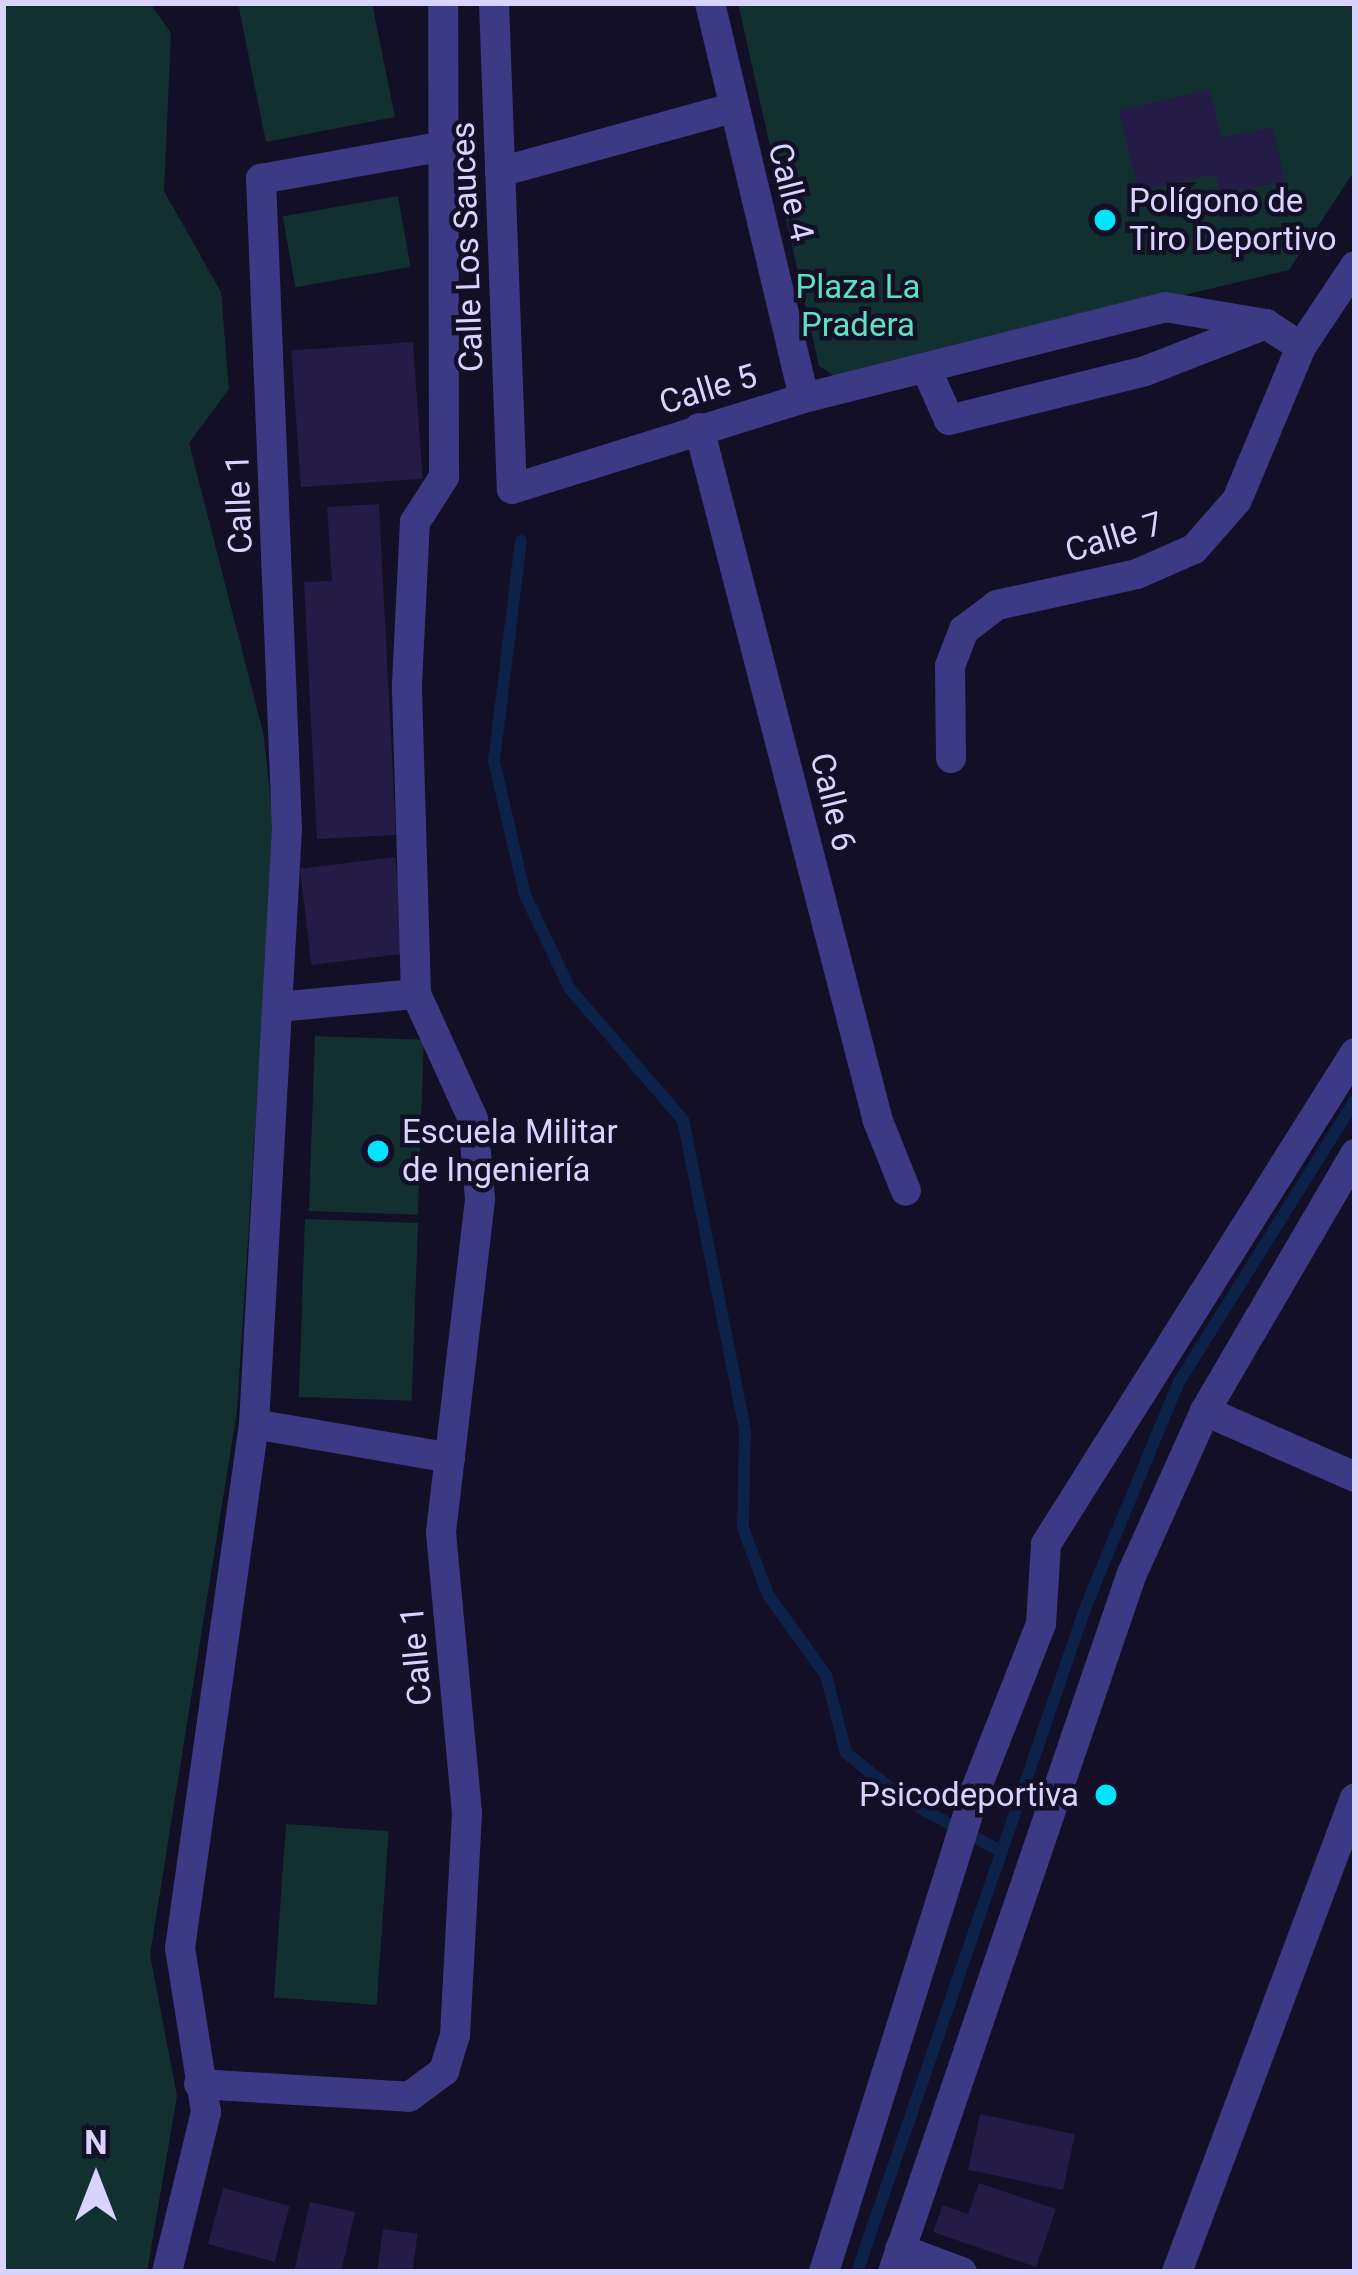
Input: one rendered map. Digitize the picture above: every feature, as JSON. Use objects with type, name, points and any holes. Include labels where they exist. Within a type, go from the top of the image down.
[{"type":"street","name":"Calle 1","points":[[199,2084],[409,2097],[444,2071],[466,1813],[441,1532],[481,1199],[473,1119],[416,994],[407,684],[415,523],[444,477],[439,147],[443,3]]},
{"type":"street","name":"Calle Los Sauces","points":[[494,3],[512,489]]},
{"type":"street","name":"Calle 4","points":[[710,3],[803,398]]},
{"type":"street","points":[[500,172],[734,109]]},
{"type":"street","name":"Calle 1","points":[[167,2272],[206,2112],[180,1948],[254,1424],[287,829],[261,179],[439,147]]},
{"type":"street","name":"Calle 7","points":[[951,758],[950,666],[964,630],[997,604],[1137,574],[1194,549],[1237,500],[1301,347],[1355,266]]},
{"type":"street","name":"Calle 5","points":[[512,489],[803,398],[928,373],[1166,307],[1211,308],[1266,324],[1301,347]]},
{"type":"street","points":[[928,373],[949,420],[1145,371],[1266,324]]},
{"type":"street","name":"Calle 6","points":[[700,428],[906,1191]]},
{"type":"street","points":[[278,1007],[416,994]]},
{"type":"street","points":[[824,2272],[976,1789],[1041,1624],[1046,1544],[1346,1063]]},
{"type":"street","points":[[962,2272],[896,2261],[1131,1576],[1205,1411],[1355,1154]]},
{"type":"street","points":[[1205,1411],[1355,1477]]},
{"type":"street","points":[[254,1424],[450,1458]]},
{"type":"street","points":[[1177,2272],[1355,1798]]},
{"type":"green space","points":[[3,3],[150,3],[171,33],[164,191],[221,292],[229,389],[189,443],[264,736],[274,835],[237,1411],[150,1955],[177,2096],[147,2272],[3,2272]]},
{"type":"green space","points":[[238,3],[372,3],[395,117],[266,142]]},
{"type":"green space","name":"Polígono de Tiro Deportivo","points":[[738,3],[1355,3],[1355,170],[1289,270],[838,378],[819,366]]},
{"type":"green space","points":[[398,196],[411,267],[295,287],[283,216]]},
{"type":"green space","points":[[315,1036],[424,1040],[418,1215],[309,1211]]},
{"type":"green space","points":[[305,1219],[418,1223],[412,1401],[299,1397]]},
{"type":"green space","points":[[286,1824],[389,1831],[377,2005],[274,1998]]},
{"type":"building","points":[[1210,90],[1221,138],[1272,127],[1285,181],[1220,195],[1216,174],[1138,191],[1119,110]]},
{"type":"building","points":[[413,342],[423,479],[301,487],[291,351]]},
{"type":"building","points":[[379,504],[396,835],[317,839],[304,582],[332,581],[327,507]]},
{"type":"building","points":[[395,857],[407,953],[312,965],[300,869]]},
{"type":"building","points":[[980,2114],[1075,2134],[1063,2190],[968,2170]]},
{"type":"building","points":[[979,2183],[1056,2209],[1036,2267],[933,2232],[943,2205],[968,2214]]},
{"type":"building","points":[[223,2188],[290,2206],[275,2262],[208,2244]]},
{"type":"building","points":[[310,2202],[355,2212],[341,2272],[294,2272]]},
{"type":"building","points":[[383,2229],[418,2234],[412,2272],[377,2272]]},
{"type":"waterway","points":[[521,541],[494,761],[525,895],[570,989],[683,1120],[745,1430],[743,1528],[768,1595],[826,1675],[846,1753],[905,1800],[1002,1852]]},
{"type":"waterway","points":[[857,2272],[1086,1606],[1179,1382],[1355,1100]]},
{"type":"place","name":"Polígono de Tiro Deportivo","points":[[1105,220]]},
{"type":"place","name":"Escuela Militar de Ingeniería","points":[[378,1151]]},
{"type":"place","name":"Psicodeportiva","points":[[1106,1795]]},
{"type":"park label","name":"Plaza La Pradera","points":[[858,306]]}]
